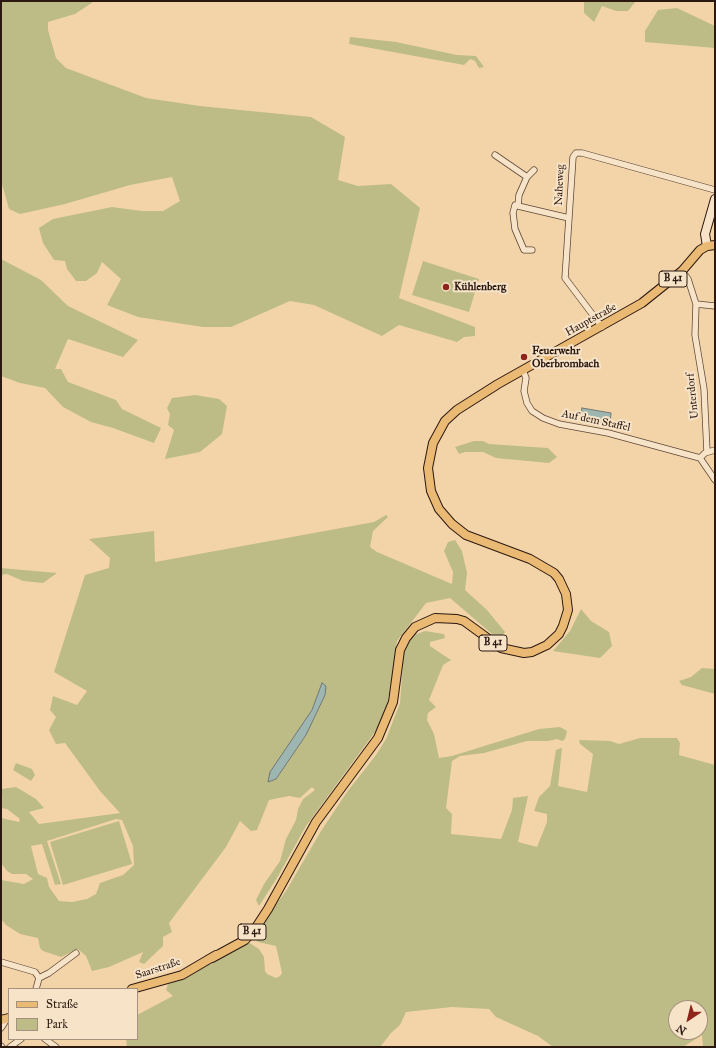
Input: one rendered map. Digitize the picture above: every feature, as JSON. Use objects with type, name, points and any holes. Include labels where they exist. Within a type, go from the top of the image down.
[{"type":"main road","name":"Hauptstraße","points":[[212,958],[238,945],[249,936],[268,909],[277,890],[316,822],[382,729],[394,698],[400,650],[406,638],[415,627],[435,618],[457,619],[464,622],[501,648],[516,653],[524,653],[547,645],[559,634],[566,619],[568,610],[566,594],[554,573],[530,559],[466,535],[452,524],[439,509],[431,491],[428,468],[431,450],[436,436],[451,414],[523,370],[602,327],[642,303],[682,271],[697,252],[711,245]]},
{"type":"main road","name":"Saarstraße","points":[[136,988],[176,977],[212,958]]},
{"type":"street","name":"Naheweg","points":[[602,327],[565,278],[572,158],[578,153],[715,190]]},
{"type":"street","points":[[495,155],[527,177]]},
{"type":"street","points":[[518,206],[519,195],[527,177],[534,170]]},
{"type":"street","points":[[711,245],[705,234],[715,199]]},
{"type":"street","points":[[532,250],[524,250],[515,229],[513,212],[515,205],[569,218]]},
{"type":"street","name":"Unterdorf","points":[[682,271],[688,279],[696,304],[695,335],[704,389],[708,452]]},
{"type":"street","points":[[696,304],[715,306]]},
{"type":"street","name":"Auf dem Staffel","points":[[523,370],[526,378],[524,391],[528,403],[532,411],[543,418],[559,424],[608,433],[700,458]]},
{"type":"street","points":[[715,450],[708,452],[700,458],[715,480]]},
{"type":"street","points":[[36,988],[39,978],[49,973],[76,953]]},
{"type":"street","points":[[1,962],[31,970],[39,978]]},
{"type":"street","points":[[1,1028],[6,1019]]},
{"type":"street","points":[[10,1047],[20,1040]]},
{"type":"street","points":[[46,1040],[56,1047]]},
{"type":"green space","points":[[1,1],[121,1],[93,2],[75,14],[48,22],[48,30],[56,58],[66,68],[146,98],[200,106],[311,117],[345,137],[338,180],[358,186],[391,184],[420,208],[399,298],[475,327],[475,336],[464,337],[457,342],[399,325],[382,336],[314,305],[290,301],[231,327],[203,327],[138,317],[107,305],[121,279],[102,262],[97,273],[86,281],[76,281],[67,269],[65,261],[54,260],[43,243],[39,228],[53,219],[112,207],[142,211],[163,211],[180,201],[172,177],[130,185],[65,204],[20,214],[9,209],[2,184],[1,165]]},
{"type":"green space","points":[[584,1],[636,1],[628,11],[616,11],[602,6],[594,22],[584,13]]},
{"type":"green space","points":[[677,8],[715,26],[715,48],[645,42],[645,31],[658,10]]},
{"type":"green space","points":[[350,37],[396,42],[457,55],[476,56],[484,67],[479,68],[475,61],[470,59],[464,65],[349,44]]},
{"type":"green space","points":[[1,259],[41,280],[68,306],[138,340],[123,357],[68,339],[55,369],[61,369],[68,382],[116,400],[122,409],[161,428],[154,443],[113,428],[91,422],[63,407],[45,388],[20,383],[1,376]]},
{"type":"green space","name":"Kühlenberg","points":[[423,261],[479,279],[469,312],[412,295]]},
{"type":"green space","points":[[195,395],[219,399],[227,406],[222,434],[200,452],[165,459],[174,430],[168,425],[170,414],[167,408],[172,398]]},
{"type":"green space","points":[[474,441],[483,441],[489,444],[548,448],[557,457],[549,463],[496,458],[483,452],[465,452],[459,454],[455,447]]},
{"type":"green space","points":[[386,515],[388,517],[373,531],[370,547],[377,552],[452,584],[453,572],[444,551],[448,542],[455,540],[462,551],[467,573],[465,590],[487,610],[505,632],[499,640],[450,598],[426,603],[397,641],[388,701],[380,725],[306,826],[277,878],[259,906],[256,900],[264,884],[280,861],[286,839],[296,820],[298,809],[303,799],[315,790],[312,787],[300,798],[289,796],[269,800],[257,830],[251,831],[240,821],[226,847],[169,923],[172,932],[163,937],[163,946],[144,964],[139,962],[143,952],[109,967],[92,971],[86,956],[78,949],[61,957],[43,951],[40,948],[38,938],[20,934],[6,925],[1,919],[1,880],[24,884],[33,879],[26,874],[12,874],[7,871],[1,863],[1,818],[19,822],[20,819],[7,809],[1,808],[1,801],[3,800],[1,798],[1,789],[16,787],[36,799],[44,808],[29,812],[39,824],[120,813],[100,791],[65,743],[56,744],[49,730],[56,717],[50,710],[53,696],[77,705],[87,691],[54,672],[85,575],[109,568],[110,558],[89,539],[154,531],[155,562],[374,522]],"holes":[[[322,684],[325,695],[306,735],[276,779],[269,782],[270,772],[303,725],[312,709]],[[116,819],[122,820],[133,846],[134,865],[123,875],[100,883],[96,894],[87,899],[72,902],[59,901],[49,887],[47,878],[38,874],[31,846],[42,844],[55,885],[61,884],[47,841]]]},
{"type":"green space","points":[[1,568],[57,573],[43,583],[23,581],[7,574],[1,575]]},
{"type":"green space","points":[[581,609],[591,621],[609,632],[612,646],[600,658],[553,651],[570,631]]},
{"type":"green space","points":[[425,631],[444,634],[445,638],[430,642],[430,646],[451,660],[443,665],[429,700],[436,707],[428,713],[427,720],[434,734],[439,758],[452,756],[539,729],[560,727],[567,731],[565,739],[562,741],[557,739],[548,741],[527,741],[484,753],[460,756],[452,761],[446,808],[452,814],[451,834],[501,839],[512,810],[513,798],[528,796],[518,842],[537,847],[547,822],[547,814],[534,811],[539,797],[550,786],[556,750],[562,748],[558,786],[587,792],[593,754],[580,744],[579,740],[610,741],[619,744],[640,738],[677,738],[680,743],[679,755],[715,765],[715,1047],[703,1047],[702,1040],[708,1040],[708,1000],[668,1000],[668,1040],[694,1040],[683,1047],[553,1047],[538,1036],[496,1017],[489,1009],[452,1007],[406,1012],[400,1025],[391,1033],[380,1047],[127,1047],[126,1040],[138,1040],[138,1014],[173,996],[166,990],[168,984],[183,979],[248,942],[259,949],[264,957],[265,971],[267,974],[276,978],[280,976],[282,973],[276,946],[258,942],[254,937],[256,931],[286,891],[321,831],[347,792],[376,755],[386,739],[400,703],[404,649],[414,635]]},
{"type":"green space","points":[[702,668],[715,669],[715,694],[682,685],[679,681],[691,677]]},
{"type":"green space","points":[[16,763],[32,769],[35,775],[31,781],[13,770]]},
{"type":"green space","points":[[119,821],[132,864],[63,885],[50,842]]},
{"type":"water","points":[[582,408],[611,413],[610,424],[583,421],[580,416]]},
{"type":"water","points":[[322,683],[326,686],[325,695],[306,735],[276,779],[268,782],[270,772],[312,710]]},
{"type":"place","name":"Kühlenberg","points":[[446,287]]},
{"type":"place","name":"Feuerwehr Oberbrombach","points":[[524,357]]}]
